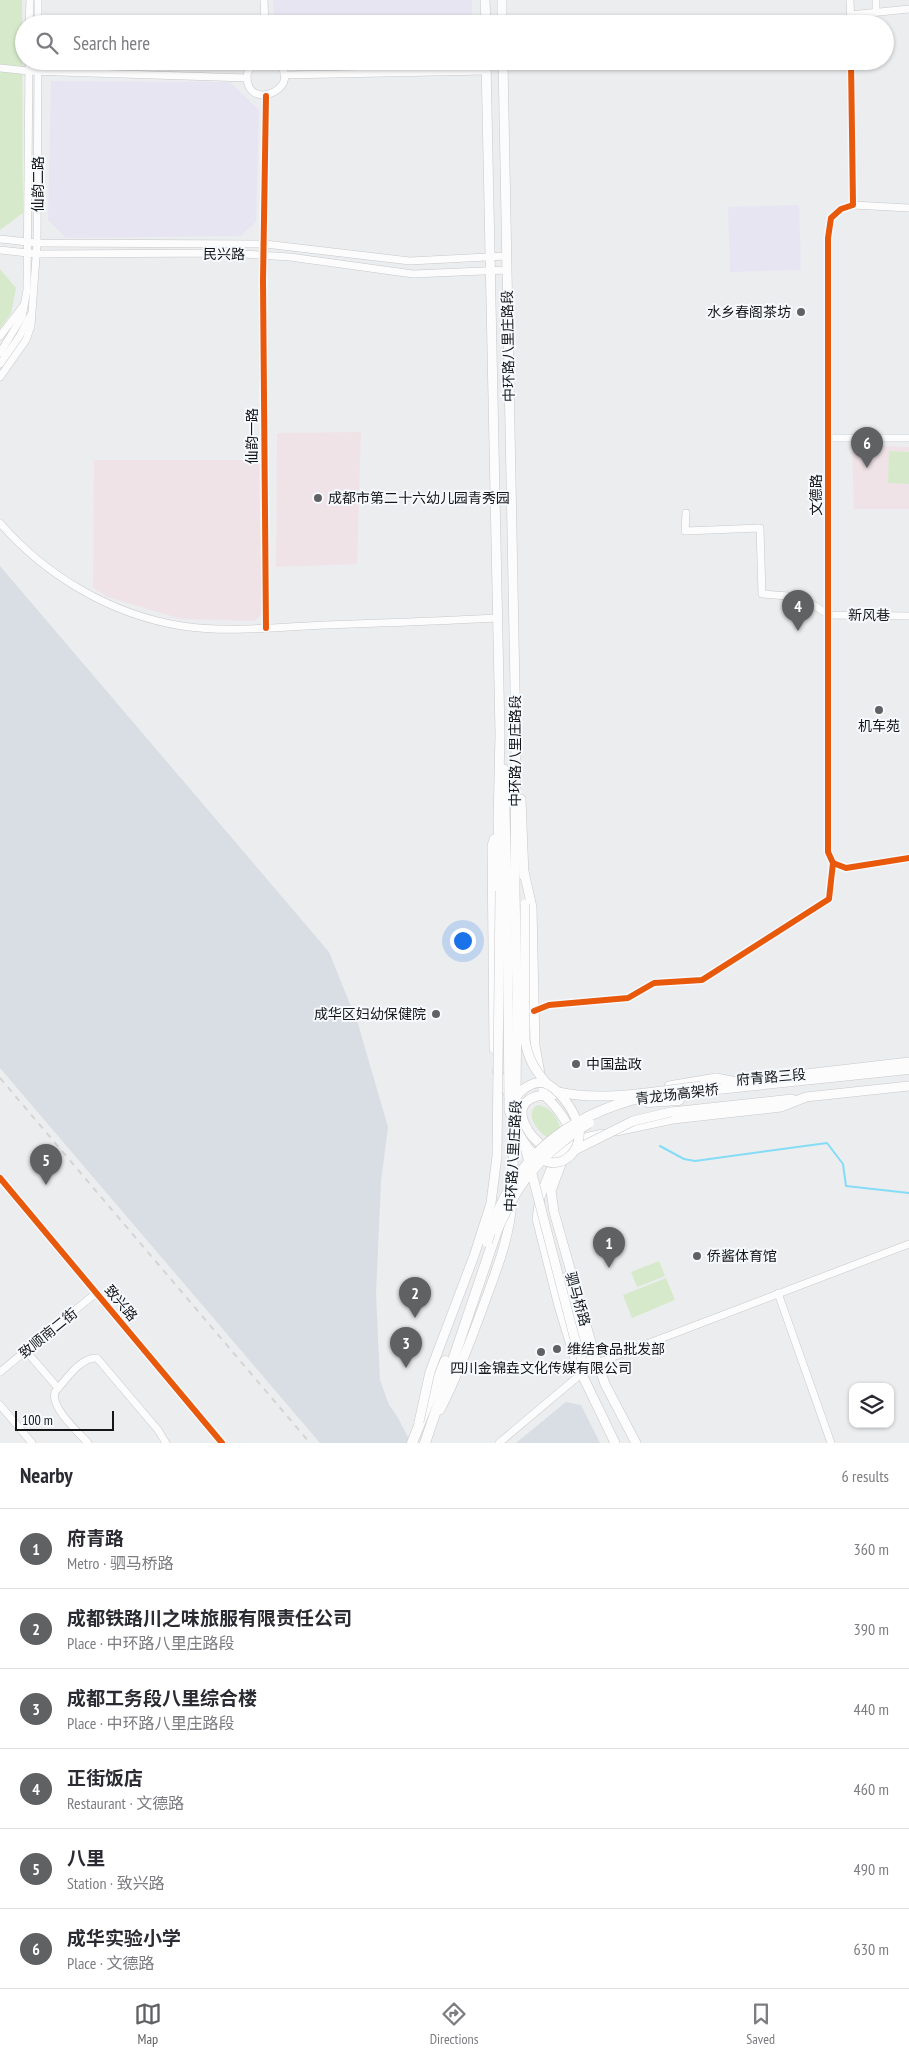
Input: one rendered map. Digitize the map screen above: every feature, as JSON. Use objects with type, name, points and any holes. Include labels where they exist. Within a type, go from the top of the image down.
[{"type":"highway","name":"青龙场高架桥","points":[[412,1443],[440,1373],[502,1199],[522,1170],[538,1152],[572,1126],[606,1107],[647,1096],[909,1069]]},
{"type":"highway","name":"青龙场高架桥","points":[[425,1443],[491,1245],[512,1198],[535,1165],[586,1124],[606,1114],[648,1102],[909,1076]]},
{"type":"main road","points":[[485,0],[486,15]]},
{"type":"main road","points":[[502,0],[502,15]]},
{"type":"main road","name":"中环路八里庄路段","points":[[420,1422],[430,1372],[477,1248],[491,1203],[497,1156],[507,891],[516,741],[503,70]]},
{"type":"main road","name":"中环路八里庄路段","points":[[431,1425],[459,1372],[498,1267],[506,1240],[511,1210],[517,1065],[507,891],[498,822],[500,734],[486,71]]},
{"type":"main road","points":[[500,734],[504,766],[509,1105],[518,1121],[542,1146],[565,1151],[577,1150],[633,1121],[670,1112],[806,1097]]},
{"type":"main road","points":[[516,741],[524,872],[525,1040],[527,1054],[547,1084],[558,1092],[576,1118],[581,1138],[577,1150]]},
{"type":"main road","points":[[498,822],[492,846],[494,1065],[518,1121]]},
{"type":"main road","points":[[524,872],[532,907],[535,1046],[544,1095],[567,1124],[565,1151],[548,1187],[547,1205],[581,1334],[590,1360],[590,1390]]},
{"type":"main road","name":"府青路三段","points":[[544,1095],[598,1095],[631,1092],[716,1078],[737,1082],[909,1062]]},
{"type":"main road","points":[[558,1092],[578,1096],[602,1096],[737,1082]]},
{"type":"main road","points":[[547,1084],[536,1084],[521,1091],[514,1101],[518,1121],[574,1336],[605,1384],[636,1443]]},
{"type":"main road","name":"府青路三段","points":[[565,1151],[673,1119],[781,1107],[806,1097],[909,1086]]},
{"type":"main road","points":[[518,1121],[526,1100],[544,1095]]},
{"type":"main road","points":[[523,1140],[539,1158],[552,1163],[565,1151]]},
{"type":"main road","name":"驷马桥路","points":[[565,1151],[540,1197],[537,1219],[559,1306],[576,1362],[615,1443]]},
{"type":"street","points":[[29,15],[30,0]]},
{"type":"street","points":[[38,0],[38,15]]},
{"type":"street","points":[[264,0],[265,15]]},
{"type":"street","points":[[850,0],[850,15],[909,9]]},
{"type":"street","points":[[876,0],[876,12]]},
{"type":"street","points":[[0,68],[15,70]]},
{"type":"street","points":[[19,70],[248,78]]},
{"type":"street","points":[[250,70],[248,83],[255,92],[266,96],[277,92],[281,87],[284,75],[282,70]]},
{"type":"street","points":[[851,70],[853,205],[909,208]]},
{"type":"street","name":"仙韵二路","points":[[0,353],[17,327],[26,302],[29,71]]},
{"type":"street","name":"仙韵二路","points":[[0,377],[26,340],[31,326],[37,254],[38,71]]},
{"type":"street","points":[[284,75],[486,71]]},
{"type":"street","name":"仙韵一路","points":[[266,96],[264,255],[266,628]]},
{"type":"street","name":"文德路","points":[[534,1011],[549,1005],[628,998],[654,984],[702,980],[829,899],[832,863],[828,852],[828,238],[831,218],[841,209],[853,205]]},
{"type":"street","name":"民兴路","points":[[0,239],[28,243],[265,244],[410,261],[506,256]]},
{"type":"street","name":"民兴路","points":[[0,250],[28,254],[229,253],[264,255],[413,274],[506,270]]},
{"type":"street","points":[[0,336],[26,302]]},
{"type":"street","name":"仙韵二路","points":[[0,364],[28,322],[33,307]]},
{"type":"street","points":[[828,438],[909,438]]},
{"type":"street","points":[[686,513],[685,532],[760,528],[762,594],[801,597],[829,615]]},
{"type":"street","points":[[0,523],[52,571],[95,598],[140,615],[182,626],[236,629],[497,618]]},
{"type":"street","name":"新风巷","points":[[829,615],[909,616]]},
{"type":"street","points":[[832,863],[846,868],[909,858]]},
{"type":"street","name":"致兴路","points":[[0,1178],[222,1443]]},
{"type":"street","points":[[590,1360],[909,1244]]},
{"type":"street","name":"致顺南二街","points":[[0,1372],[96,1293]]},
{"type":"street","points":[[778,1293],[832,1443]]},
{"type":"street","points":[[26,1351],[58,1388]]},
{"type":"street","points":[[88,1443],[56,1407],[53,1397],[58,1388],[83,1361],[90,1357],[97,1358],[158,1430],[166,1443]]},
{"type":"street","points":[[500,1443],[581,1374]]},
{"type":"street","points":[[0,1405],[32,1443]]},
{"type":"shaded area","points":[[273,0],[472,0],[472,15],[274,15]]},
{"type":"shaded area","points":[[51,81],[230,82],[259,110],[256,222],[241,236],[66,238],[48,220]]},
{"type":"shaded area","points":[[799,205],[801,270],[730,272],[728,207]]},
{"type":"shaded area","name":"成都市第二十六幼儿园青秀园","points":[[361,432],[357,564],[276,567],[277,433]]},
{"type":"shaded area","points":[[852,444],[909,447],[909,509],[854,509]]},
{"type":"shaded area","points":[[94,460],[259,460],[262,613],[255,621],[181,619],[108,597],[93,588]]},
{"type":"shaded area","points":[[0,566],[329,952],[358,1024],[388,1127],[381,1181],[376,1294],[380,1380],[389,1405],[411,1443],[320,1443],[0,1068]]},
{"type":"shaded area","points":[[566,1402],[581,1405],[600,1443],[516,1443]]},
{"type":"green space","points":[[0,0],[22,0],[22,15],[15,15],[15,70],[22,70],[23,213],[0,230]]},
{"type":"green space","points":[[0,269],[16,288],[11,313],[0,329]]},
{"type":"green space","points":[[889,451],[909,452],[909,484],[888,483]]},
{"type":"green space","points":[[537,1105],[550,1110],[559,1123],[560,1132],[548,1138],[536,1127],[532,1113]]},
{"type":"green space","points":[[659,1261],[665,1276],[637,1287],[631,1272]]},
{"type":"green space","points":[[666,1278],[675,1300],[632,1318],[623,1295]]},
{"type":"waterway","points":[[660,1146],[684,1159],[695,1161],[827,1143],[843,1164],[846,1186],[909,1193]]},
{"type":"railway","points":[[0,1078],[310,1443]]},
{"type":"cycle path","points":[[851,70],[853,205],[841,209],[831,218],[828,238],[828,852],[833,863],[846,868],[909,858]]},
{"type":"cycle path","points":[[266,96],[263,281],[266,628]]},
{"type":"cycle path","points":[[534,1011],[549,1005],[628,998],[654,983],[702,980],[829,899],[833,863]]},
{"type":"cycle path","points":[[0,1178],[222,1443]]},
{"type":"place","name":"水乡春阁茶坊","points":[[801,312]]},
{"type":"place","name":"成华实验小学","points":[[867,468]]},
{"type":"place","name":"成都市第二十六幼儿园青秀园","points":[[318,498]]},
{"type":"place","name":"正街饭店","points":[[798,631]]},
{"type":"place","name":"机车苑","points":[[879,710]]},
{"type":"place","name":"成华区妇幼保健院","points":[[436,1014]]},
{"type":"place","name":"中国盐政","points":[[576,1064]]},
{"type":"place","name":"八里","points":[[46,1185]]},
{"type":"place","name":"侨酱体育馆","points":[[697,1256]]},
{"type":"place","name":"府青路","points":[[609,1268]]},
{"type":"place","name":"成都铁路川之味旅服有限责任公司","points":[[415,1318]]},
{"type":"place","name":"维结食品批发部","points":[[557,1349]]},
{"type":"place","name":"四川金锦垚文化传媒有限公司","points":[[541,1352]]},
{"type":"place","name":"成都工务段八里综合楼","points":[[406,1368]]}]
